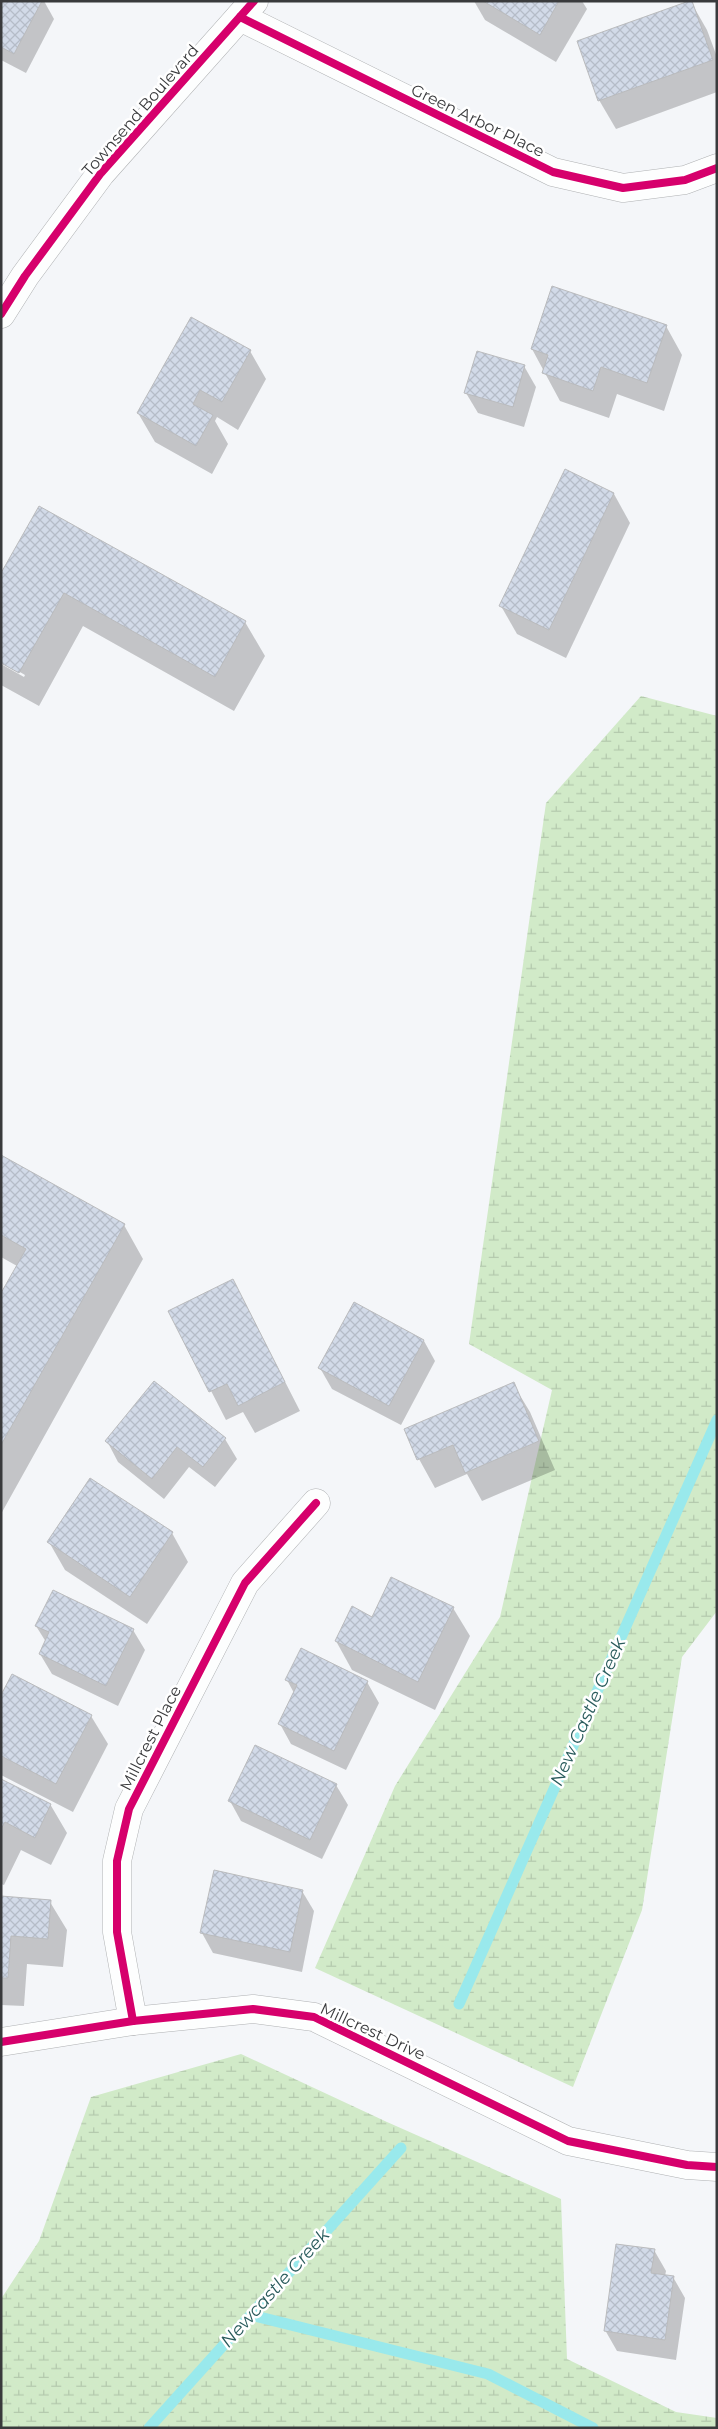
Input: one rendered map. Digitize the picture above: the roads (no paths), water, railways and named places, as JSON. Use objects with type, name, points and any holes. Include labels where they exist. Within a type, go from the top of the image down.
[{"type":"street","name":"Green Arbor Place","points":[[247,9],[553,172],[623,188],[684,180],[717,168]]},
{"type":"street","name":"Townsend Boulevard","points":[[1,314],[25,276],[101,173],[247,9]]},
{"type":"street","name":"Millcrest Place","points":[[133,2021],[117,1932],[117,1860],[129,1809],[245,1583],[316,1503]]},
{"type":"street","name":"Millcrest Drive","points":[[1,2042],[133,2021],[253,2009],[314,2017],[568,2141],[687,2165],[717,2167]]},
{"type":"waterway","name":"New Castle Creek","points":[[459,2004],[717,1420]]},
{"type":"waterway","name":"Newcastle Creek","points":[[149,2428],[401,2148]]},
{"type":"waterway","points":[[251,2315],[488,2374],[593,2428]]}]
